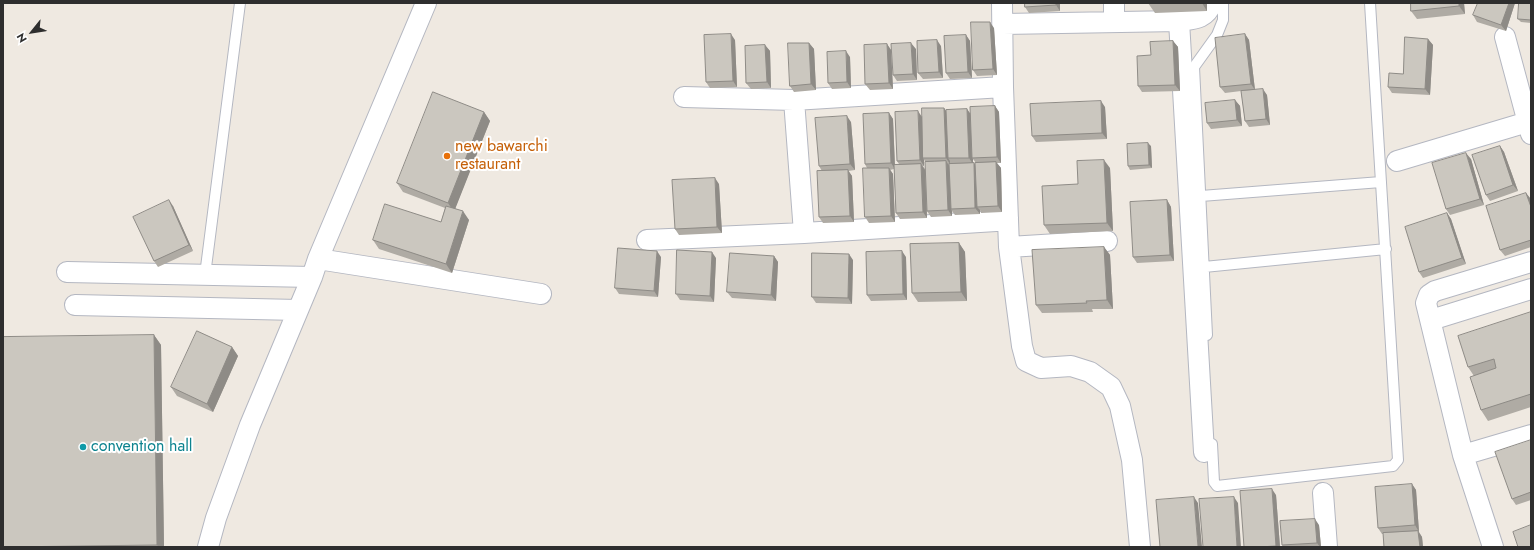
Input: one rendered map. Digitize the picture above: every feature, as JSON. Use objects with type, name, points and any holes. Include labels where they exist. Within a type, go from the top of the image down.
[{"type":"street","points":[[208,547],[216,518],[250,425],[426,3]]},
{"type":"street","points":[[1002,3],[1003,87],[1009,247],[1022,346],[1026,361],[1041,368],[1071,366],[1090,372],[1111,387],[1120,406],[1132,460],[1140,547]]},
{"type":"street","points":[[1002,24],[1114,12],[1179,21],[1204,16],[1209,12],[1212,3]]},
{"type":"street","points":[[1179,21],[1204,452]]},
{"type":"street","points":[[1397,161],[1530,126],[1505,37]]},
{"type":"street","points":[[684,97],[794,100],[1003,87]]},
{"type":"street","points":[[794,100],[804,233]]},
{"type":"street","points":[[647,240],[804,233],[996,221],[1008,218]]},
{"type":"street","points":[[1009,247],[1107,241]]},
{"type":"street","points":[[1493,547],[1463,455],[1426,303],[1428,296],[1435,291],[1531,262]]},
{"type":"street","points":[[67,272],[205,275],[315,268],[541,294]]},
{"type":"street","points":[[1431,320],[1531,290]]},
{"type":"street","points":[[75,305],[298,310]]},
{"type":"street","points":[[1463,455],[1531,435]]},
{"type":"street","points":[[1323,493],[1327,547]]},
{"type":"lane","points":[[205,275],[240,3]]},
{"type":"lane","points":[[1223,3],[1223,20],[1217,35],[1194,67],[1214,482],[1220,486],[1393,466],[1398,460],[1370,3]]},
{"type":"lane","points":[[1201,196],[1381,182]]},
{"type":"lane","points":[[1204,266],[1386,249]]},
{"type":"building","points":[[1025,3],[1056,3],[1056,5],[1025,7]]},
{"type":"building","points":[[1411,3],[1459,3],[1459,6],[1411,11]]},
{"type":"building","points":[[1478,3],[1509,3],[1501,25],[1473,15]]},
{"type":"building","points":[[1519,3],[1531,3],[1531,20],[1518,19]]},
{"type":"building","points":[[971,22],[990,22],[993,69],[973,70]]},
{"type":"building","points":[[731,34],[733,81],[706,82],[704,35]]},
{"type":"building","points":[[1245,34],[1251,84],[1220,87],[1215,38]]},
{"type":"building","points":[[966,35],[968,72],[946,73],[944,36]]},
{"type":"building","points":[[1405,37],[1428,39],[1425,89],[1388,87],[1389,73],[1403,74]]},
{"type":"building","points":[[937,40],[939,72],[918,73],[917,41]]},
{"type":"building","points":[[1173,41],[1175,85],[1138,86],[1137,56],[1151,55],[1150,42]]},
{"type":"building","points":[[788,43],[809,43],[811,84],[790,86]]},
{"type":"building","points":[[911,43],[913,74],[893,75],[891,44]]},
{"type":"building","points":[[887,44],[889,83],[865,84],[864,45]]},
{"type":"building","points":[[765,45],[767,82],[746,83],[745,46]]},
{"type":"building","points":[[846,51],[847,82],[828,83],[827,52]]},
{"type":"building","points":[[1263,89],[1266,119],[1245,121],[1241,91]]},
{"type":"building","name":"new bawarchi restaurant","points":[[433,92],[484,112],[448,203],[397,183]]},
{"type":"building","points":[[1235,100],[1237,120],[1207,123],[1205,103]]},
{"type":"building","points":[[1101,101],[1102,133],[1032,136],[1030,104]]},
{"type":"building","points":[[995,106],[997,157],[972,158],[970,107]]},
{"type":"building","points":[[922,108],[944,108],[946,158],[923,158]]},
{"type":"building","points":[[967,109],[969,158],[948,158],[946,110]]},
{"type":"building","points":[[918,111],[920,160],[897,161],[895,112]]},
{"type":"building","points":[[889,113],[891,163],[865,164],[863,114]]},
{"type":"building","points":[[847,116],[850,164],[819,166],[815,118]]},
{"type":"building","points":[[1148,143],[1149,165],[1128,166],[1127,144]]},
{"type":"building","points":[[1500,146],[1513,185],[1486,195],[1472,155]]},
{"type":"building","points":[[1466,153],[1480,199],[1446,209],[1432,163]]},
{"type":"building","points":[[1104,160],[1107,223],[1044,225],[1042,186],[1078,184],[1077,161]]},
{"type":"building","points":[[946,161],[948,210],[927,211],[925,162]]},
{"type":"building","points":[[996,162],[998,206],[977,207],[975,163]]},
{"type":"building","points":[[974,163],[975,208],[951,209],[949,164]]},
{"type":"building","points":[[921,164],[923,212],[896,213],[894,165]]},
{"type":"building","points":[[863,168],[889,168],[891,216],[865,217]]},
{"type":"building","points":[[848,170],[850,216],[819,217],[817,171]]},
{"type":"building","points":[[715,178],[717,227],[675,229],[672,180]]},
{"type":"building","points":[[1526,193],[1531,207],[1531,240],[1500,250],[1486,206]]},
{"type":"building","points":[[169,200],[189,245],[154,261],[133,217]]},
{"type":"building","points":[[1167,200],[1170,255],[1133,257],[1130,202]]},
{"type":"building","points":[[385,204],[441,222],[446,206],[463,211],[446,264],[373,240]]},
{"type":"building","points":[[1447,213],[1462,258],[1419,272],[1405,227]]},
{"type":"building","points":[[959,243],[961,292],[912,293],[910,244]]},
{"type":"building","points":[[1104,247],[1107,300],[1086,301],[1087,303],[1036,305],[1032,250]]},
{"type":"building","points":[[618,248],[657,251],[654,291],[615,288]]},
{"type":"building","points":[[677,250],[712,252],[710,296],[676,294]]},
{"type":"building","points":[[902,251],[903,294],[867,295],[866,252]]},
{"type":"building","points":[[730,253],[774,256],[771,295],[727,292]]},
{"type":"building","points":[[812,253],[849,254],[848,298],[812,297]]},
{"type":"building","points":[[1531,312],[1531,394],[1481,410],[1470,377],[1496,368],[1494,359],[1468,367],[1458,336]]},
{"type":"building","points":[[197,331],[232,347],[207,404],[171,387]]},
{"type":"building","name":"convention hall","points":[[154,335],[157,545],[3,547],[3,337]]},
{"type":"building","points":[[1531,440],[1531,492],[1512,499],[1495,452]]},
{"type":"building","points":[[1412,484],[1415,525],[1378,528],[1375,487]]},
{"type":"building","points":[[1272,489],[1276,546],[1244,547],[1240,491]]},
{"type":"building","points":[[1194,497],[1198,547],[1160,547],[1156,500]]},
{"type":"building","points":[[1234,497],[1237,547],[1203,547],[1199,499]]},
{"type":"building","points":[[1315,519],[1317,543],[1282,545],[1280,521]]},
{"type":"building","points":[[1531,525],[1531,547],[1518,547],[1513,532]]},
{"type":"building","points":[[1418,531],[1420,547],[1384,547],[1383,533]]},
{"type":"place","name":"new bawarchi restaurant","points":[[447,156]]},
{"type":"place","name":"convention hall","points":[[83,447]]}]
